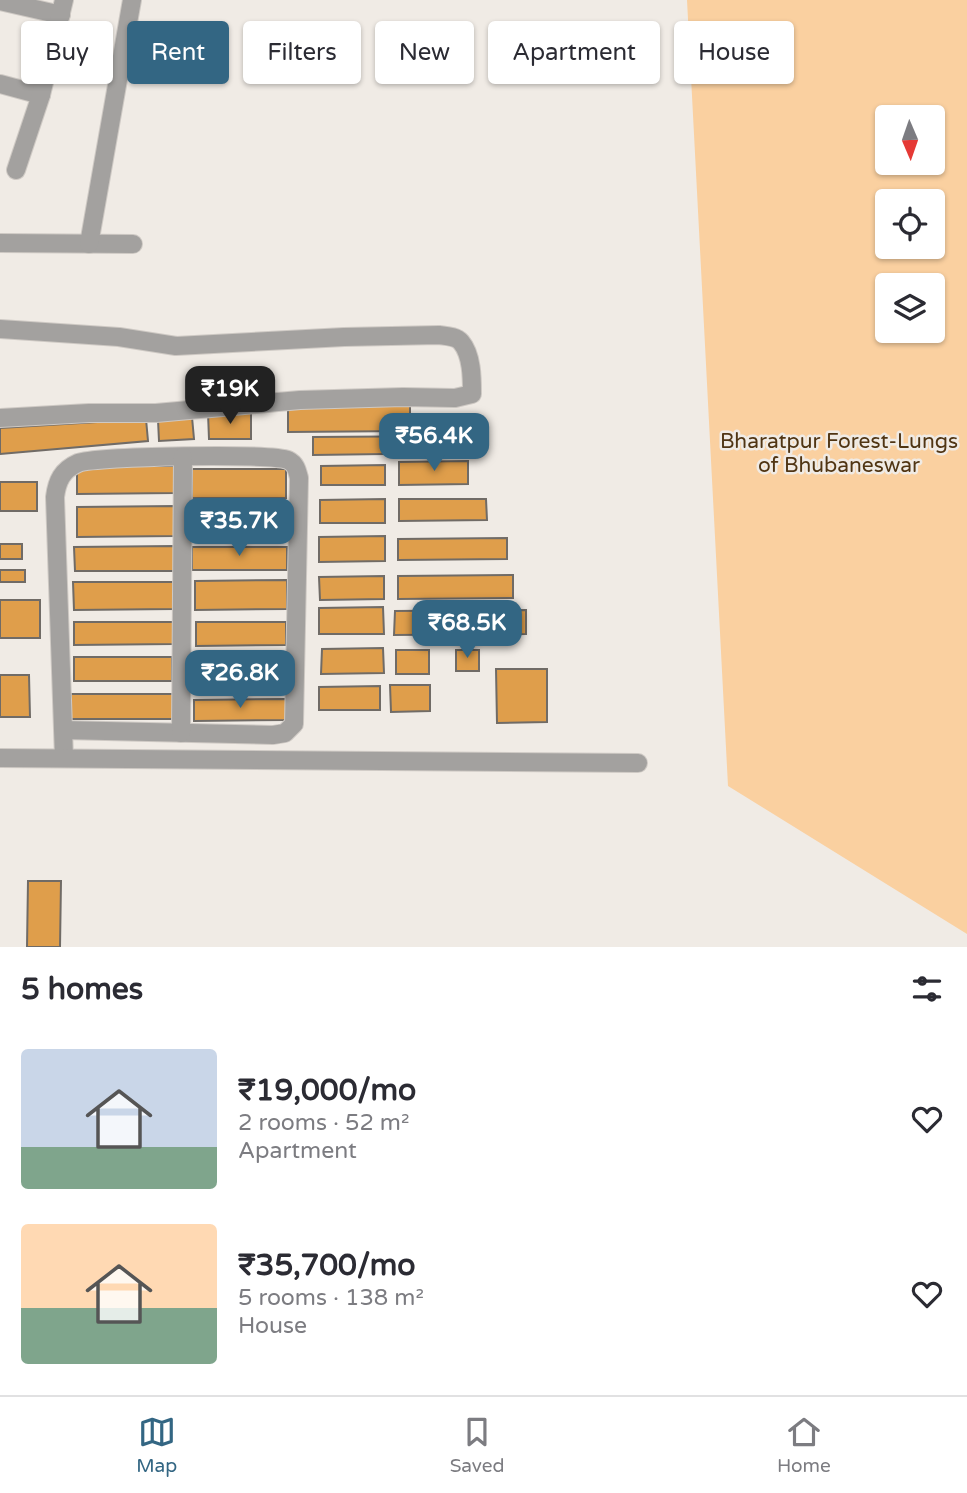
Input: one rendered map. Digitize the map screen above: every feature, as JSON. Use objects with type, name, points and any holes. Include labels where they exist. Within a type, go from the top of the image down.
[{"type":"street","points":[[89,244],[132,0]]},
{"type":"street","points":[[0,1],[62,8],[41,95],[16,170]]},
{"type":"street","points":[[0,84],[41,95]]},
{"type":"street","points":[[0,243],[133,244]]},
{"type":"street","points":[[0,329],[119,337],[176,346],[344,337],[454,337],[462,342],[472,372],[472,394],[455,398],[300,400],[156,413],[89,413],[0,418]]},
{"type":"street","points":[[63,730],[273,735],[285,733],[294,724],[299,478],[296,467],[289,460],[183,457],[96,459],[78,463],[65,471],[57,482],[55,497],[63,730],[64,758]]},
{"type":"street","points":[[181,733],[183,457]]},
{"type":"street","points":[[0,758],[638,763]]},
{"type":"green space","name":"Bharatpur Forest-Lungs of Bhubaneswar","points":[[687,0],[967,0],[967,934],[728,786],[691,84],[794,84],[794,21],[688,21]]},
{"type":"building","points":[[410,403],[410,431],[288,432],[288,404]]},
{"type":"building","points":[[208,413],[251,413],[251,439],[209,439]]},
{"type":"building","points":[[192,417],[194,439],[159,441],[158,420]]},
{"type":"building","points":[[146,419],[148,441],[0,454],[0,428]]},
{"type":"building","points":[[458,436],[458,453],[313,455],[313,437]]},
{"type":"building","points":[[468,461],[468,484],[399,485],[399,462]]},
{"type":"building","points":[[385,465],[385,485],[321,485],[321,466]]},
{"type":"building","points":[[77,466],[175,466],[175,493],[77,494]]},
{"type":"building","points":[[192,469],[286,469],[286,498],[192,498]]},
{"type":"building","points":[[0,482],[37,482],[37,511],[0,511]]},
{"type":"building","points":[[385,499],[385,523],[320,523],[320,500]]},
{"type":"building","points":[[399,499],[486,499],[487,520],[399,521]]},
{"type":"building","points":[[175,506],[175,536],[77,537],[77,507]]},
{"type":"building","points":[[288,507],[288,537],[198,537],[198,508]]},
{"type":"building","points":[[385,536],[385,561],[319,562],[319,537]]},
{"type":"building","points":[[507,538],[507,559],[398,560],[398,539]]},
{"type":"building","points":[[0,544],[22,544],[22,559],[0,559]]},
{"type":"building","points":[[174,546],[174,571],[75,571],[74,547]]},
{"type":"building","points":[[192,547],[287,547],[287,570],[192,570]]},
{"type":"building","points":[[0,570],[25,570],[25,582],[0,582]]},
{"type":"building","points":[[513,575],[513,598],[398,599],[398,576]]},
{"type":"building","points":[[384,576],[384,599],[320,600],[319,577]]},
{"type":"building","points":[[287,580],[287,609],[195,610],[195,581]]},
{"type":"building","points":[[73,582],[173,582],[174,609],[74,610]]},
{"type":"building","points":[[0,600],[40,600],[40,638],[0,638]]},
{"type":"building","points":[[383,607],[384,634],[319,634],[319,608]]},
{"type":"building","points":[[526,610],[526,634],[394,635],[395,611]]},
{"type":"building","points":[[74,622],[174,622],[174,644],[74,645]]},
{"type":"building","points":[[196,622],[286,622],[286,645],[196,646]]},
{"type":"building","points":[[383,648],[384,673],[321,674],[322,649]]},
{"type":"building","points":[[396,650],[429,650],[429,674],[396,674]]},
{"type":"building","points":[[456,650],[479,650],[479,671],[456,671]]},
{"type":"building","points":[[190,656],[286,656],[286,683],[190,683]]},
{"type":"building","points":[[74,657],[172,657],[172,681],[74,681]]},
{"type":"building","points":[[496,669],[547,669],[547,722],[497,723]]},
{"type":"building","points":[[0,675],[29,675],[30,717],[0,717]]},
{"type":"building","points":[[390,685],[430,685],[430,711],[391,712]]},
{"type":"building","points":[[380,686],[380,710],[319,710],[319,687]]},
{"type":"building","points":[[71,694],[173,694],[173,719],[71,719]]},
{"type":"building","points":[[286,699],[286,720],[194,721],[194,700]]},
{"type":"building","points":[[28,881],[61,881],[60,947],[27,947]]}]
